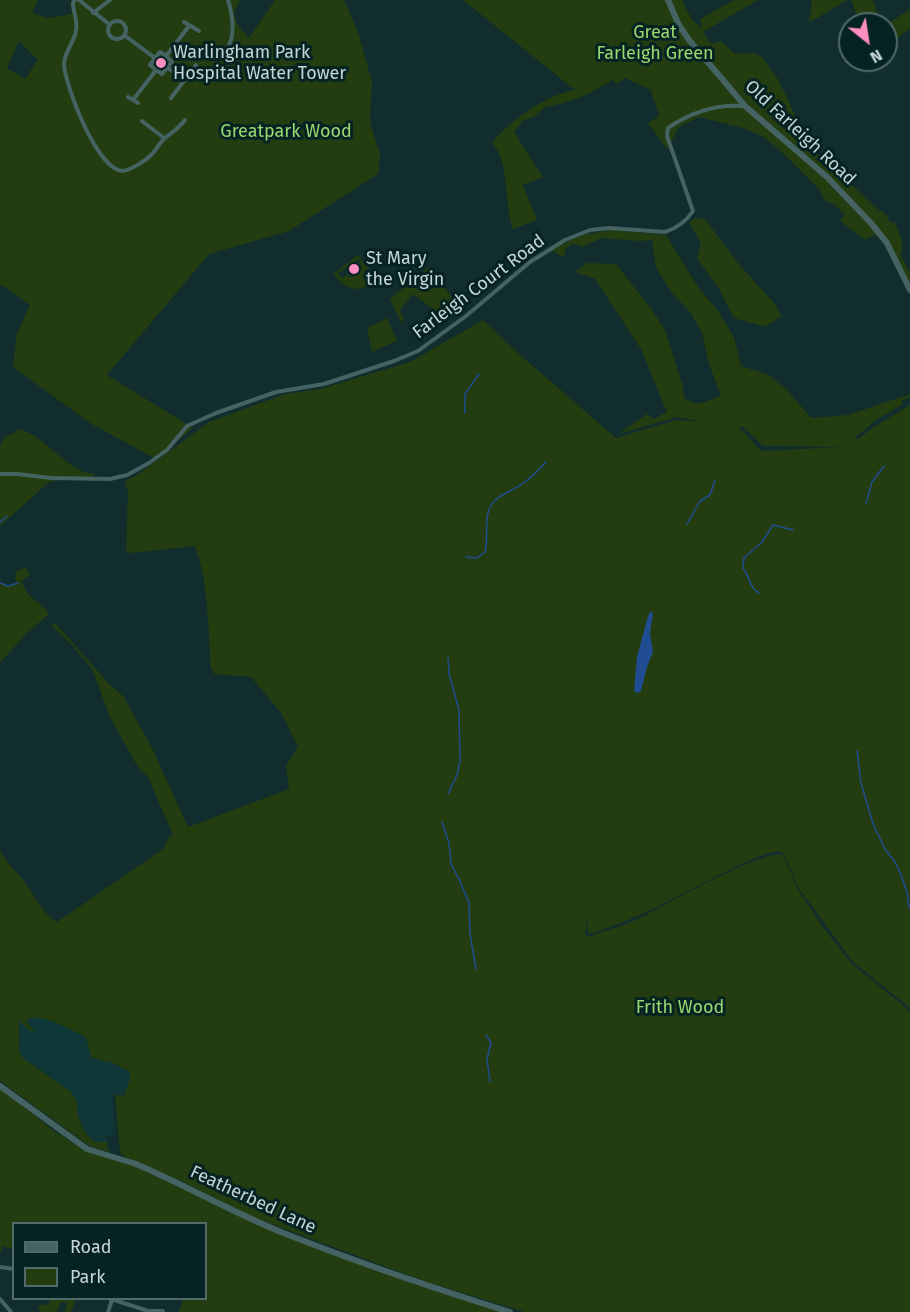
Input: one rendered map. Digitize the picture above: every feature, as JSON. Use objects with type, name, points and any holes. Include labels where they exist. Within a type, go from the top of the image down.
[{"type":"street","points":[[110,25],[77,0],[73,3],[77,23],[66,54],[65,70],[72,97],[91,139],[112,167],[122,171],[149,157],[164,138],[175,132],[185,120]]},
{"type":"street","points":[[93,13],[110,0]]},
{"type":"street","points":[[226,51],[232,38],[233,28],[228,0]]},
{"type":"street","name":"Old Farleigh Road","points":[[668,0],[679,25],[689,40],[745,106],[826,175],[870,222],[887,243],[910,290]]},
{"type":"street","points":[[116,21],[122,22],[126,26],[124,35],[120,38],[112,37],[109,32],[110,25],[116,21]]},
{"type":"street","points":[[184,22],[199,30]]},
{"type":"street","points":[[166,57],[189,26]]},
{"type":"street","points":[[124,35],[154,58]]},
{"type":"street","points":[[160,52],[172,62],[162,75],[150,65],[154,58],[160,52]]},
{"type":"street","points":[[171,98],[196,65]]},
{"type":"street","points":[[168,68],[184,80]]},
{"type":"street","points":[[128,97],[135,102],[156,70]]},
{"type":"street","points":[[734,105],[736,96]]},
{"type":"street","name":"Farleigh Court Road","points":[[0,474],[110,479],[127,475],[167,450],[187,426],[216,413],[276,392],[324,384],[418,351],[446,332],[530,262],[565,240],[590,230],[609,228],[665,232],[673,230],[693,211],[667,136],[668,128],[690,115],[713,107],[745,106]]},
{"type":"street","points":[[142,121],[164,138]]},
{"type":"street","name":"Featherbed Lane","points":[[0,1086],[90,1151],[119,1157],[136,1164],[212,1198],[252,1219],[322,1248],[410,1280],[510,1312]]},
{"type":"street","points":[[0,1299],[11,1312]]},
{"type":"street","points":[[113,1300],[148,1311],[163,1311]]},
{"type":"shaded area","points":[[34,1016],[47,1018],[86,1037],[109,1061],[130,1072],[124,1096],[112,1094],[115,1135],[106,1136],[107,1142],[91,1140],[82,1126],[78,1116],[77,1102],[71,1092],[23,1058],[19,1052],[19,1020],[32,1028],[26,1019]]},
{"type":"green space","name":"Greatpark Wood","points":[[0,0],[38,0],[32,13],[49,18],[72,14],[70,2],[72,0],[240,0],[234,13],[237,24],[249,38],[275,0],[344,0],[358,32],[372,82],[370,116],[380,154],[378,174],[289,231],[209,254],[107,375],[193,428],[156,459],[90,423],[13,367],[17,333],[30,305],[0,284]],"holes":[[[19,41],[38,60],[25,79],[7,68]]]},
{"type":"green space","name":"Great Farleigh Green","points":[[463,0],[682,0],[691,18],[702,29],[700,19],[734,0],[758,0],[703,32],[711,44],[721,41],[735,54],[754,53],[762,57],[779,81],[810,147],[880,211],[883,211],[891,223],[895,222],[902,242],[900,254],[910,273],[910,286],[897,259],[892,261],[877,235],[865,240],[840,221],[845,215],[835,205],[824,200],[820,190],[764,137],[743,128],[699,117],[679,127],[667,149],[648,123],[659,116],[651,90],[625,78],[617,84],[613,80],[584,96],[545,107],[535,116],[523,121],[514,132],[543,177],[523,185],[537,220],[513,229],[502,161],[492,143],[509,125],[529,110],[552,97],[575,90]]},
{"type":"green space","points":[[812,0],[847,0],[809,23]]},
{"type":"green space","points":[[851,0],[873,0],[877,12],[856,12]]},
{"type":"green space","points":[[910,9],[910,29],[898,38],[898,17]]},
{"type":"green space","points":[[695,218],[705,219],[782,316],[765,327],[734,318],[719,289],[697,258],[701,243],[689,222]]},
{"type":"green space","name":"Frith Wood","points":[[612,230],[666,235],[698,287],[718,311],[734,337],[741,366],[769,375],[788,391],[811,418],[848,415],[910,394],[910,397],[901,401],[903,404],[876,420],[855,438],[858,439],[910,405],[910,1008],[853,962],[800,890],[784,854],[779,851],[750,860],[640,915],[606,929],[588,934],[587,919],[585,934],[588,937],[634,921],[735,869],[772,855],[783,855],[799,891],[822,926],[852,964],[910,1011],[910,1312],[525,1312],[427,1282],[253,1217],[181,1181],[123,1156],[120,1152],[115,1095],[124,1096],[130,1072],[109,1061],[91,1057],[86,1037],[56,1023],[41,1018],[27,1019],[35,1032],[33,1033],[19,1021],[19,1052],[23,1058],[71,1092],[77,1102],[78,1116],[86,1134],[95,1142],[107,1142],[109,1152],[91,1147],[0,1081],[0,850],[43,908],[57,922],[163,849],[168,838],[173,835],[148,777],[139,769],[110,717],[93,671],[73,646],[52,626],[53,623],[109,684],[124,697],[152,748],[188,827],[289,789],[286,766],[298,747],[282,714],[251,677],[215,674],[211,669],[203,576],[195,546],[131,553],[126,551],[128,493],[125,481],[137,475],[209,422],[285,394],[320,389],[410,362],[483,320],[616,438],[676,420],[703,422],[677,417],[621,432],[647,414],[654,419],[667,412],[641,349],[595,279],[575,272],[587,263],[616,264],[652,310],[665,330],[685,399],[698,404],[721,396],[709,364],[702,333],[691,313],[672,293],[656,268],[652,240],[602,238],[583,247],[573,244],[566,248],[564,256],[554,251],[547,252],[581,235]],"holes":[[[739,427],[743,427],[763,446],[843,447],[761,451]]]},
{"type":"green space","points":[[358,255],[361,258],[337,274],[343,278],[347,274],[350,277],[354,276],[362,268],[359,262],[361,260],[370,270],[375,283],[356,289],[347,287],[333,274]]},
{"type":"green space","points":[[428,267],[444,284],[456,302],[437,312],[413,294],[400,310],[404,320],[401,322],[390,299]]},
{"type":"green space","points":[[387,318],[397,341],[372,352],[367,328]]},
{"type":"green space","points":[[20,429],[39,439],[76,468],[94,474],[94,479],[49,482],[0,526],[0,446],[4,438]]},
{"type":"green space","points":[[25,567],[30,575],[22,581],[24,587],[49,614],[26,634],[0,663],[0,582],[8,586],[16,583],[15,572]]},
{"type":"green space","points":[[0,1088],[54,1131],[87,1152],[131,1164],[251,1221],[505,1312],[179,1312],[183,1300],[207,1300],[207,1222],[12,1222],[12,1249],[3,1246],[0,1254]]},
{"type":"green space","points":[[49,1300],[76,1300],[71,1312],[65,1312],[67,1303],[61,1302],[57,1312],[40,1312],[38,1306],[49,1304]]},
{"type":"water","points":[[651,611],[653,613],[650,633],[653,652],[641,691],[638,693],[634,691],[637,657]]},
{"type":"waterway","points":[[465,413],[465,394],[479,374]]},
{"type":"waterway","points":[[466,557],[477,558],[485,552],[488,514],[491,505],[503,494],[525,482],[546,462]]},
{"type":"waterway","points":[[866,503],[872,482],[884,466]]},
{"type":"waterway","points":[[687,524],[700,501],[710,495],[715,480]]},
{"type":"waterway","points":[[0,522],[7,516]]},
{"type":"waterway","points":[[759,593],[753,588],[743,568],[744,558],[762,542],[773,525],[793,530]]},
{"type":"waterway","points":[[0,583],[8,586],[18,583]]},
{"type":"waterway","points":[[448,657],[449,674],[459,710],[460,761],[457,775],[448,794]]},
{"type":"waterway","points":[[857,751],[861,783],[873,824],[900,872],[907,892],[909,908]]},
{"type":"waterway","points":[[442,822],[449,843],[451,864],[469,903],[470,934],[476,969]]},
{"type":"waterway","points":[[486,1035],[491,1043],[487,1059],[490,1082]]},
{"type":"place","name":"Warlingham Park Hospital Water Tower","points":[[161,63]]},
{"type":"place","name":"St Mary the Virgin","points":[[354,269]]}]
